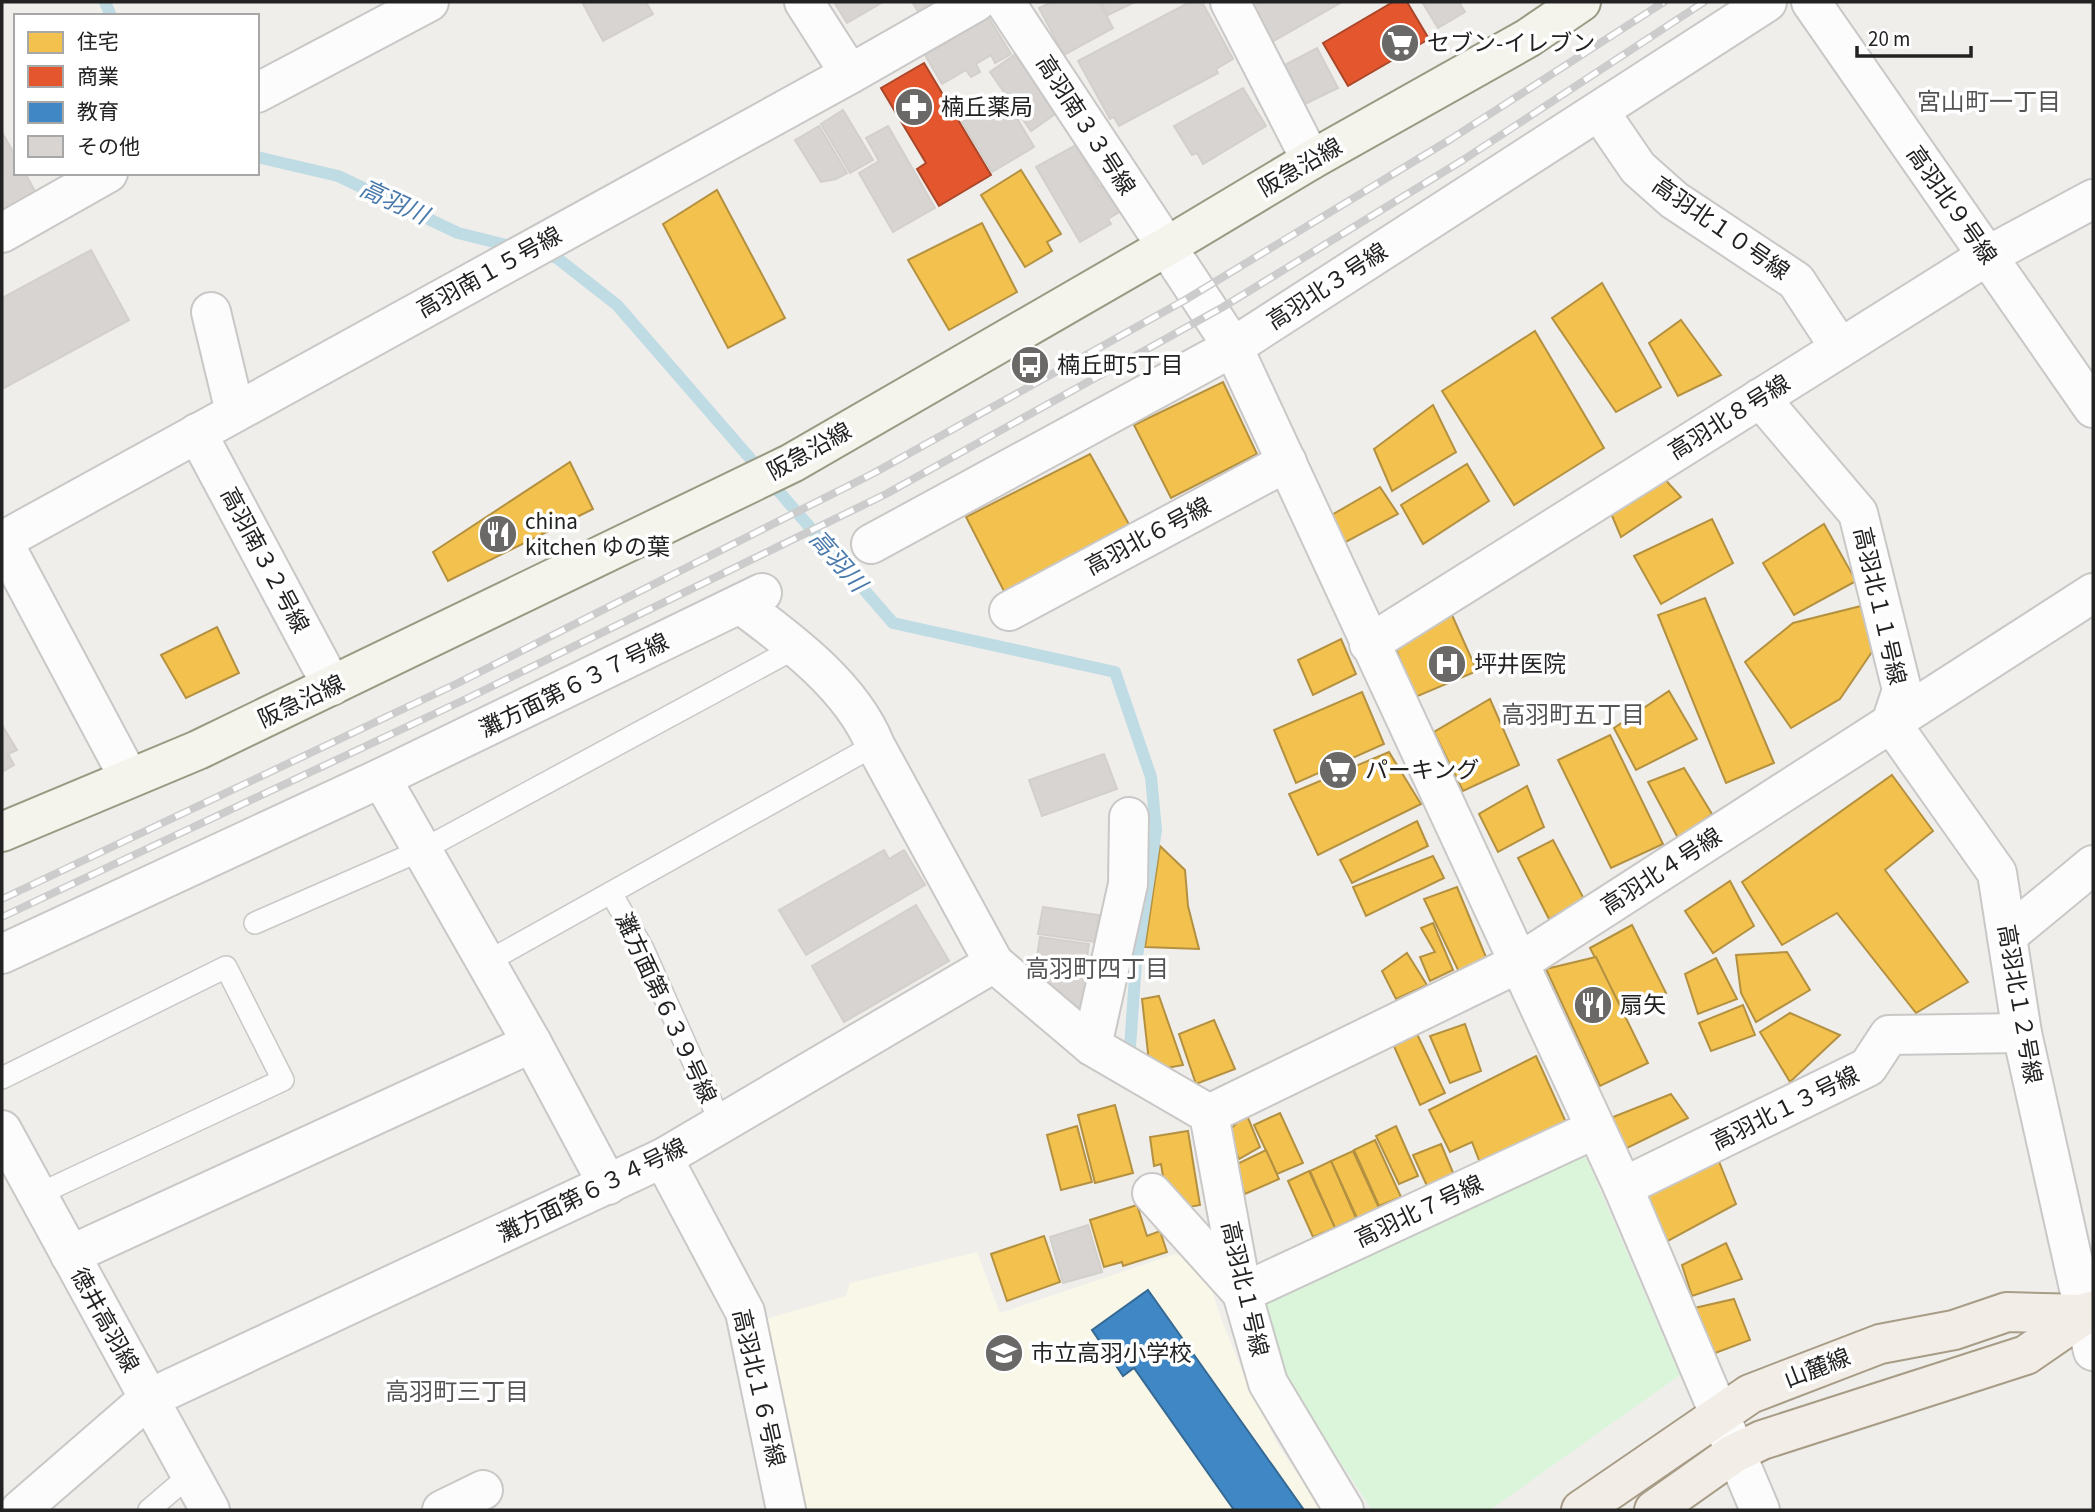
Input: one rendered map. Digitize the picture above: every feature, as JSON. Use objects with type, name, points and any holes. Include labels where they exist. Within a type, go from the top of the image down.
[{"type":"main road","name":"山麓線","points":[[1581,1510],[1750,1394],[1880,1344],[1954,1329],[2007,1311],[2089,1312]]},
{"type":"main road","points":[[1654,1510],[1733,1454],[1816,1421],[2026,1355],[2089,1312]]},
{"type":"street","points":[[259,92],[429,2]]},
{"type":"street","points":[[804,2],[850,74]]},
{"type":"street","name":"高羽南１５号線","points":[[2,541],[976,2]]},
{"type":"street","name":"高羽南３３号線","points":[[1005,2],[1233,347],[1517,964],[1623,1186],[1733,1454],[1760,1510]]},
{"type":"street","points":[[1230,2],[1311,160]]},
{"type":"street","name":"阪急沿線","points":[[2,832],[198,750],[792,463],[1311,160],[1528,38],[1581,2]]},
{"type":"street","name":"高羽北３号線","points":[[871,544],[1233,347],[1767,2]]},
{"type":"street","name":"高羽北９号線","points":[[1811,2],[2093,408]]},
{"type":"street","name":"高羽北１０号線","points":[[1599,111],[1638,168],[1674,200],[1796,281],[1840,348]]},
{"type":"street","points":[[2,233],[104,175]]},
{"type":"street","name":"高羽北８号線","points":[[1369,644],[1987,256],[2093,199]]},
{"type":"street","points":[[211,312],[235,412]]},
{"type":"street","name":"高羽北１１号線","points":[[1760,398],[1858,513],[1902,690],[1891,723]]},
{"type":"street","name":"高羽南３２号線","points":[[197,433],[332,686]]},
{"type":"street","name":"高羽北６号線","points":[[1009,611],[1287,462]]},
{"type":"street","points":[[2,541],[129,778]]},
{"type":"street","name":"高羽北４号線","points":[[1209,1114],[1517,964],[2093,593]]},
{"type":"street","name":"灘方面第６３７号線","points":[[2,954],[382,778],[753,598],[866,723],[875,745],[994,963]]},
{"type":"street","name":"高羽北１２号線","points":[[1891,723],[1997,873],[2022,1033],[2089,1312],[2093,1351]]},
{"type":"street","points":[[382,778],[532,1043],[608,1185]]},
{"type":"street","points":[[1098,1049],[1128,884],[1129,817]]},
{"type":"street","points":[[2007,936],[2093,865]]},
{"type":"street","points":[[994,963],[1098,1049],[1209,1114]]},
{"type":"street","name":"灘方面第６３４号線","points":[[20,1510],[148,1399],[663,1158],[994,963]]},
{"type":"street","name":"高羽北１３号線","points":[[1623,1186],[1868,1067],[1889,1035],[2022,1033]]},
{"type":"street","points":[[69,1255],[532,1043]]},
{"type":"street","name":"高羽北１号線","points":[[1209,1114],[1242,1293],[1268,1383],[1344,1510]]},
{"type":"street","name":"高羽北７号線","points":[[1242,1293],[1595,1129]]},
{"type":"street","name":"徳井高羽線","points":[[8,1156],[37,1195],[210,1510]]},
{"type":"street","name":"高羽北１６号線","points":[[663,1158],[745,1312],[786,1510]]},
{"type":"street","points":[[1152,1194],[1242,1293]]},
{"type":"street","points":[[443,1510],[483,1490]]},
{"type":"lane","points":[[255,923],[424,849],[799,646]]},
{"type":"lane","points":[[487,962],[875,745]]},
{"type":"lane","name":"灘方面第６３９号線","points":[[611,893],[643,949],[721,1124]]},
{"type":"lane","points":[[2,1078],[226,967],[283,1080],[37,1195]]},
{"type":"lane","points":[[149,1510],[190,1475]]},
{"type":"shaded area","name":"市立高羽小学校","points":[[977,1252],[1000,1313],[1175,1254],[1201,1257],[1222,1321],[1248,1385],[1278,1445],[1322,1510],[804,1510],[765,1319],[846,1296],[850,1283]]},
{"type":"green space","points":[[1585,1155],[1680,1375],[1490,1510],[1372,1510],[1287,1381],[1258,1311],[1266,1296]]},
{"type":"building: 住宅","points":[[1021,170],[1061,234],[1047,242],[1052,251],[1025,267],[981,195]]},
{"type":"building: 住宅","points":[[717,190],[785,318],[728,348],[663,224]]},
{"type":"building: 住宅","points":[[982,223],[1017,292],[949,330],[908,260]]},
{"type":"building: 住宅","points":[[1602,283],[1661,387],[1616,412],[1552,318]]},
{"type":"building: 住宅","points":[[1681,320],[1721,375],[1678,396],[1649,343]]},
{"type":"building: 住宅","points":[[1535,331],[1604,448],[1514,505],[1442,391]]},
{"type":"building: 住宅","points":[[1223,382],[1257,454],[1171,498],[1134,425]]},
{"type":"building: 住宅","points":[[1433,405],[1456,452],[1392,491],[1374,449]]},
{"type":"building: 住宅","points":[[1090,454],[1136,537],[1009,601],[966,517]]},
{"type":"building: 住宅","points":[[570,462],[593,509],[448,581],[433,552]]},
{"type":"building: 住宅","points":[[1467,464],[1489,501],[1423,544],[1401,505]]},
{"type":"building: 住宅","points":[[1661,475],[1681,497],[1621,537],[1610,511]]},
{"type":"building: 住宅","points":[[1380,487],[1398,514],[1344,543],[1330,516]]},
{"type":"building: 住宅","points":[[1712,519],[1733,563],[1661,604],[1634,556]]},
{"type":"building: 住宅","points":[[1824,524],[1856,581],[1794,615],[1763,563]]},
{"type":"building: 住宅","points":[[1705,598],[1774,763],[1726,783],[1658,615]]},
{"type":"building: 住宅","points":[[1861,606],[1878,643],[1840,699],[1791,728],[1745,662],[1793,623]]},
{"type":"building: 住宅","points":[[1452,615],[1477,671],[1413,698],[1396,648]]},
{"type":"building: 住宅","points":[[217,627],[239,673],[186,698],[161,655]]},
{"type":"building: 住宅","points":[[1341,639],[1356,674],[1313,695],[1298,660]]},
{"type":"building: 住宅","points":[[1669,691],[1697,739],[1636,770],[1614,728]]},
{"type":"building: 住宅","points":[[1362,692],[1384,744],[1296,783],[1274,730]]},
{"type":"building: 住宅","points":[[1490,699],[1519,765],[1463,791],[1434,732]]},
{"type":"building: 住宅","points":[[1610,735],[1663,844],[1611,868],[1558,760]]},
{"type":"building: 住宅","points":[[1389,752],[1421,804],[1318,855],[1289,794]]},
{"type":"building: 住宅","points":[[1684,768],[1712,814],[1678,838],[1648,782]]},
{"type":"building: 住宅","points":[[1892,775],[1933,831],[1885,870],[1968,982],[1916,1013],[1837,913],[1782,945],[1742,882]]},
{"type":"building: 住宅","points":[[1527,786],[1544,827],[1498,852],[1479,814]]},
{"type":"building: 住宅","points":[[1417,821],[1428,846],[1352,883],[1340,860]]},
{"type":"building: 住宅","points":[[1553,840],[1584,899],[1549,919],[1518,858]]},
{"type":"building: 住宅","points":[[1160,846],[1185,870],[1188,906],[1199,949],[1145,947]]},
{"type":"building: 住宅","points":[[1433,856],[1444,878],[1366,916],[1353,887]]},
{"type":"building: 住宅","points":[[1730,881],[1754,926],[1713,953],[1685,911]]},
{"type":"building: 住宅","points":[[1457,887],[1488,962],[1460,974],[1424,899]]},
{"type":"building: 住宅","points":[[1433,923],[1453,970],[1430,981],[1420,957],[1435,952],[1421,928]]},
{"type":"building: 住宅","points":[[1632,925],[1666,993],[1624,1014],[1590,948]]},
{"type":"building: 住宅","points":[[1787,952],[1810,990],[1756,1022],[1741,993],[1736,955]]},
{"type":"building: 住宅","points":[[1407,953],[1427,985],[1396,999],[1382,971]]},
{"type":"building: 住宅","points":[[1596,957],[1648,1063],[1600,1086],[1546,969]]},
{"type":"building: 住宅","points":[[1716,958],[1737,999],[1698,1014],[1685,974]]},
{"type":"building: 住宅","points":[[1159,996],[1183,1065],[1150,1071],[1142,999]]},
{"type":"building: 住宅","points":[[1743,1005],[1755,1035],[1711,1051],[1699,1023]]},
{"type":"building: 住宅","points":[[1790,1013],[1840,1035],[1790,1082],[1760,1032]]},
{"type":"building: 住宅","points":[[1214,1020],[1235,1069],[1196,1084],[1179,1034]]},
{"type":"building: 住宅","points":[[1465,1024],[1481,1071],[1450,1083],[1430,1036]]},
{"type":"building: 住宅","points":[[1417,1034],[1445,1093],[1420,1105],[1393,1044]]},
{"type":"building: 住宅","points":[[1536,1056],[1569,1129],[1482,1168],[1472,1142],[1450,1152],[1429,1110]]},
{"type":"building: 住宅","points":[[1671,1094],[1688,1118],[1621,1151],[1608,1119]]},
{"type":"building: 住宅","points":[[1115,1105],[1133,1173],[1095,1183],[1078,1115]]},
{"type":"building: 住宅","points":[[1246,1113],[1260,1147],[1239,1159],[1227,1133]]},
{"type":"building: 住宅","points":[[1280,1113],[1303,1163],[1277,1174],[1254,1125]]},
{"type":"building: 住宅","points":[[1077,1126],[1092,1182],[1061,1190],[1047,1135]]},
{"type":"building: 住宅","points":[[1396,1126],[1418,1176],[1399,1184],[1376,1136]]},
{"type":"building: 住宅","points":[[1188,1131],[1200,1205],[1179,1209],[1166,1195],[1161,1164],[1154,1166],[1150,1137]]},
{"type":"building: 住宅","points":[[1375,1140],[1401,1197],[1379,1206],[1354,1150]]},
{"type":"building: 住宅","points":[[1441,1144],[1454,1175],[1427,1186],[1413,1155]]},
{"type":"building: 住宅","points":[[1266,1150],[1279,1179],[1245,1194],[1233,1166]]},
{"type":"building: 住宅","points":[[1353,1151],[1379,1208],[1357,1218],[1331,1161]]},
{"type":"building: 住宅","points":[[1716,1154],[1736,1204],[1666,1242],[1637,1189]]},
{"type":"building: 住宅","points":[[1331,1161],[1356,1218],[1335,1228],[1310,1171]]},
{"type":"building: 住宅","points":[[1309,1171],[1335,1228],[1313,1237],[1288,1181]]},
{"type":"building: 住宅","points":[[1137,1205],[1147,1236],[1160,1231],[1167,1252],[1123,1266],[1122,1262],[1104,1267],[1090,1220]]},
{"type":"building: 住宅","points":[[1044,1236],[1060,1282],[1007,1301],[991,1254]]},
{"type":"building: 住宅","points":[[1726,1243],[1742,1279],[1692,1296],[1682,1265]]},
{"type":"building: 住宅","points":[[1734,1299],[1750,1340],[1710,1355],[1690,1309]]},
{"type":"building: 商業","points":[[1393,2],[1407,2],[1429,39],[1348,86],[1323,43]]},
{"type":"building: 商業","points":[[924,63],[991,175],[939,206],[917,169],[926,163],[881,88]]},
{"type":"building: 教育","points":[[1148,1290],[1304,1510],[1234,1510],[1134,1368],[1123,1376],[1092,1330]]},
{"type":"building: その他","points":[[582,2],[646,2],[653,14],[603,41]]},
{"type":"building: その他","points":[[834,2],[883,2],[847,23]]},
{"type":"building: その他","points":[[912,2],[937,2],[919,13]]},
{"type":"building: その他","points":[[1052,2],[1099,2],[1113,28],[1064,55],[1039,8]]},
{"type":"building: その他","points":[[1101,2],[1135,2],[1108,15]]},
{"type":"building: その他","points":[[1190,2],[1202,2],[1233,59],[1216,69],[1218,73],[1119,126],[1114,117],[1110,119],[1078,61]]},
{"type":"building: その他","points":[[1260,2],[1342,2],[1272,42],[1251,7]]},
{"type":"building: その他","points":[[1422,2],[1459,2],[1465,12],[1438,28]]},
{"type":"building: その他","points":[[989,18],[1011,54],[995,63],[991,55],[976,64],[980,72],[971,77],[966,70],[942,84],[925,55]]},
{"type":"building: その他","points":[[1317,48],[1338,88],[1301,106],[1281,67]]},
{"type":"building: その他","points":[[1017,53],[1058,112],[1031,131],[990,72]]},
{"type":"building: その他","points":[[1243,88],[1266,126],[1203,164],[1197,153],[1192,155],[1174,126]]},
{"type":"building: その他","points":[[1005,98],[1034,147],[992,172],[962,122]]},
{"type":"building: その他","points":[[843,110],[873,160],[850,173],[821,124]]},
{"type":"building: その他","points":[[819,126],[847,173],[821,182],[795,140]]},
{"type":"building: その他","points":[[888,126],[935,208],[893,232],[859,173],[879,161],[866,138]]},
{"type":"building: その他","points":[[3,134],[14,153],[14,175],[26,175],[42,204],[2,225]]},
{"type":"building: その他","points":[[1076,145],[1100,187],[1103,185],[1121,211],[1108,219],[1111,224],[1080,242],[1036,167]]},
{"type":"building: その他","points":[[91,250],[129,320],[2,389],[2,298]]},
{"type":"building: その他","points":[[2,725],[17,750],[8,754],[14,765],[2,772]]},
{"type":"building: その他","points":[[1104,754],[1117,789],[1042,816],[1029,780]]},
{"type":"building: その他","points":[[884,850],[889,859],[904,850],[925,885],[806,955],[779,910]]},
{"type":"building: その他","points":[[916,905],[949,961],[844,1022],[812,966]]},
{"type":"building: その他","points":[[1043,907],[1099,915],[1095,942],[1038,934]]},
{"type":"building: その他","points":[[1040,937],[1089,944],[1085,970],[1036,963]]},
{"type":"building: その他","points":[[1041,965],[1092,972],[1087,1011],[1067,1008],[1060,1002],[1061,992],[1039,986]]},
{"type":"building: その他","points":[[1088,1225],[1102,1272],[1063,1283],[1050,1237]]},
{"type":"waterway","name":"高羽川","points":[[105,2],[110,14]]},
{"type":"waterway","name":"高羽川","points":[[259,157],[338,176],[458,233],[518,248]]},
{"type":"waterway","name":"高羽川","points":[[543,254],[557,258],[617,305],[893,623],[1115,672],[1151,777],[1156,830],[1136,963],[1129,1061]]},
{"type":"railway","points":[[2,899],[458,683],[874,473],[1185,300],[1451,139],[1664,2]]},
{"type":"railway","points":[[2,917],[466,699],[886,494],[1223,307],[1463,160],[1704,2]]},
{"type":"place","name":"セブン-イレブン","points":[[1400,43]]},
{"type":"place","name":"楠丘薬局","points":[[914,107]]},
{"type":"place","name":"楠丘町5丁目","points":[[1030,365]]},
{"type":"place","name":"china kitchen ゆの葉","points":[[498,534]]},
{"type":"place","name":"坪井医院","points":[[1447,664]]},
{"type":"place","name":"パーキング","points":[[1338,770]]},
{"type":"place","name":"扇矢","points":[[1593,1005]]},
{"type":"place","name":"市立高羽小学校","points":[[1004,1353]]},
{"type":"district","name":"宮山町一丁目","points":[[1989,102]]},
{"type":"district","name":"高羽町五丁目","points":[[1573,715]]},
{"type":"district","name":"高羽町四丁目","points":[[1097,969]]},
{"type":"district","name":"高羽町三丁目","points":[[457,1392]]}]
